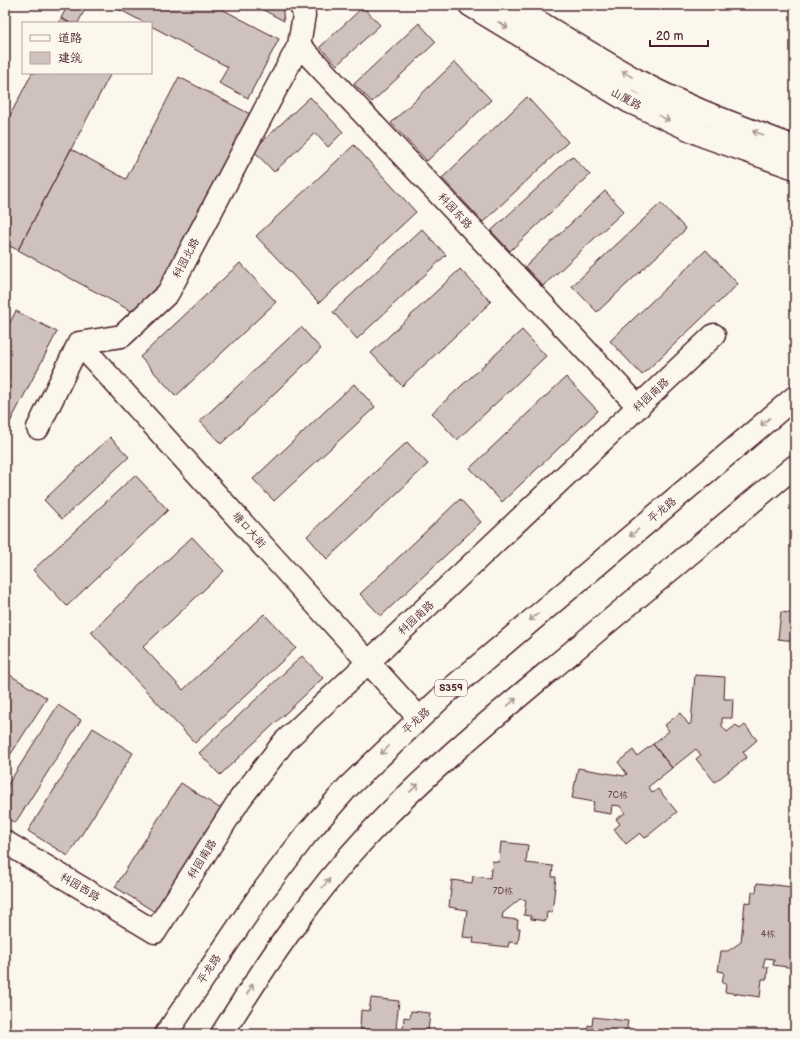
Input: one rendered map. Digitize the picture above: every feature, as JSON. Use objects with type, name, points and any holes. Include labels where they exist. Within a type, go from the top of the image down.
[{"type":"street","points":[[299,45],[304,15],[301,5]]},
{"type":"street","name":"山厦路","points":[[470,5],[630,102],[704,136],[795,168]]},
{"type":"street","name":"山厦路","points":[[510,5],[638,81],[711,115],[795,147]]},
{"type":"street","name":"科园北路","points":[[79,343],[122,336],[168,293],[299,45]]},
{"type":"street","name":"科园东路","points":[[299,45],[639,407]]},
{"type":"street","name":"科园南路","points":[[156,932],[240,799],[284,742],[714,335]]},
{"type":"street","points":[[38,428],[79,343]]},
{"type":"street","name":"塘口大街","points":[[79,343],[419,718]]},
{"type":"street","name":"平龙路","points":[[166,1034],[260,895],[305,836],[348,787],[419,718],[506,640],[795,397]]},
{"type":"street","points":[[222,1034],[230,1025],[258,975],[292,927],[329,879],[368,834],[409,793],[462,744],[795,466]]},
{"type":"street","name":"科园西路","points":[[5,842],[156,932]]},
{"type":"building","points":[[68,5],[87,5],[78,22],[68,22],[61,18]]},
{"type":"building","points":[[111,5],[214,5],[279,39],[248,98],[219,83],[228,67],[152,27],[152,22],[143,22]]},
{"type":"building","points":[[254,5],[282,5],[284,21]]},
{"type":"building","points":[[363,7],[380,25],[337,65],[320,47]]},
{"type":"building","points":[[61,18],[68,22],[59,22]]},
{"type":"building","points":[[419,23],[436,42],[372,102],[354,84]]},
{"type":"building","points":[[455,62],[491,100],[427,161],[391,123]]},
{"type":"building","points":[[31,74],[110,74],[18,250],[5,244],[5,125]]},
{"type":"building","points":[[179,77],[250,114],[155,294],[133,312],[18,250],[71,149],[126,179]]},
{"type":"building","points":[[310,97],[343,132],[328,147],[315,133],[274,172],[253,150]]},
{"type":"building","points":[[527,97],[568,142],[483,222],[442,178]]},
{"type":"building","points":[[354,145],[416,212],[319,303],[256,236]]},
{"type":"building","points":[[572,156],[590,175],[510,251],[491,231]]},
{"type":"building","points":[[605,191],[624,211],[543,286],[525,267]]},
{"type":"building","points":[[661,203],[686,229],[597,312],[572,286]]},
{"type":"building","points":[[422,229],[446,255],[357,339],[333,312]]},
{"type":"building","points":[[706,250],[738,284],[642,375],[610,341]]},
{"type":"building","points":[[240,263],[276,302],[176,396],[140,357]]},
{"type":"building","points":[[460,269],[491,302],[402,386],[371,353]]},
{"type":"building","points":[[16,311],[57,332],[6,430],[5,332]]},
{"type":"building","points":[[301,327],[321,349],[221,444],[200,421]]},
{"type":"building","points":[[522,330],[546,356],[457,440],[432,413]]},
{"type":"building","points":[[566,377],[598,411],[502,502],[470,468]]},
{"type":"building","points":[[354,384],[375,407],[274,501],[253,479]]},
{"type":"building","points":[[110,437],[129,457],[62,519],[44,500]]},
{"type":"building","points":[[407,442],[428,464],[327,559],[307,536]]},
{"type":"building","points":[[135,475],[168,510],[67,606],[33,570]]},
{"type":"building","points":[[460,499],[481,522],[381,616],[360,594]]},
{"type":"building","points":[[192,537],[224,571],[143,647],[183,690],[264,614],[296,648],[195,743],[91,632]]},
{"type":"building","points":[[781,612],[795,614],[795,641],[778,639]]},
{"type":"building","points":[[795,646],[795,669],[792,668]]},
{"type":"building","points":[[302,656],[323,678],[220,775],[199,753]]},
{"type":"building","points":[[5,672],[47,698],[5,763]]},
{"type":"building","points":[[695,675],[725,677],[724,699],[733,699],[732,718],[722,718],[722,726],[727,732],[736,725],[740,729],[745,725],[757,740],[743,752],[747,757],[715,782],[696,759],[701,755],[696,749],[672,768],[653,744],[669,731],[665,725],[680,713],[689,725],[691,723]]},
{"type":"building","points":[[58,705],[81,720],[15,823],[5,817],[5,789]]},
{"type":"building","points":[[93,728],[133,753],[68,856],[28,831]]},
{"type":"building","points":[[653,744],[672,768],[648,787],[653,793],[658,789],[677,812],[645,838],[640,833],[626,844],[614,829],[620,824],[616,819],[625,813],[620,806],[612,805],[611,814],[592,811],[594,802],[572,798],[578,768],[624,776],[627,774],[618,762],[633,750],[637,756]]},
{"type":"building","points":[[181,783],[221,809],[155,912],[115,887]]},
{"type":"building","points":[[501,842],[528,845],[526,863],[553,866],[552,877],[556,877],[552,913],[547,912],[546,921],[531,919],[531,916],[524,915],[526,900],[520,899],[503,913],[502,918],[518,920],[517,928],[520,928],[518,943],[509,942],[508,947],[473,943],[474,938],[463,937],[467,910],[449,907],[452,880],[472,883],[473,876],[490,878],[492,861],[499,862]]},
{"type":"building","points":[[757,883],[792,887],[790,903],[795,904],[792,926],[795,926],[795,968],[773,965],[774,959],[765,958],[763,967],[768,967],[767,979],[762,979],[760,997],[725,992],[726,984],[722,983],[724,972],[718,971],[721,951],[728,951],[741,942],[745,902],[751,903],[752,892],[756,892]]},
{"type":"building","points":[[371,998],[399,1001],[396,1028],[403,1029],[404,1017],[410,1018],[411,1011],[430,1013],[428,1031],[435,1032],[435,1034],[373,1034],[373,1030],[360,1029],[361,1010],[369,1011]]},
{"type":"building","points":[[593,1017],[628,1021],[626,1034],[587,1034],[588,1025],[592,1026]]}]
